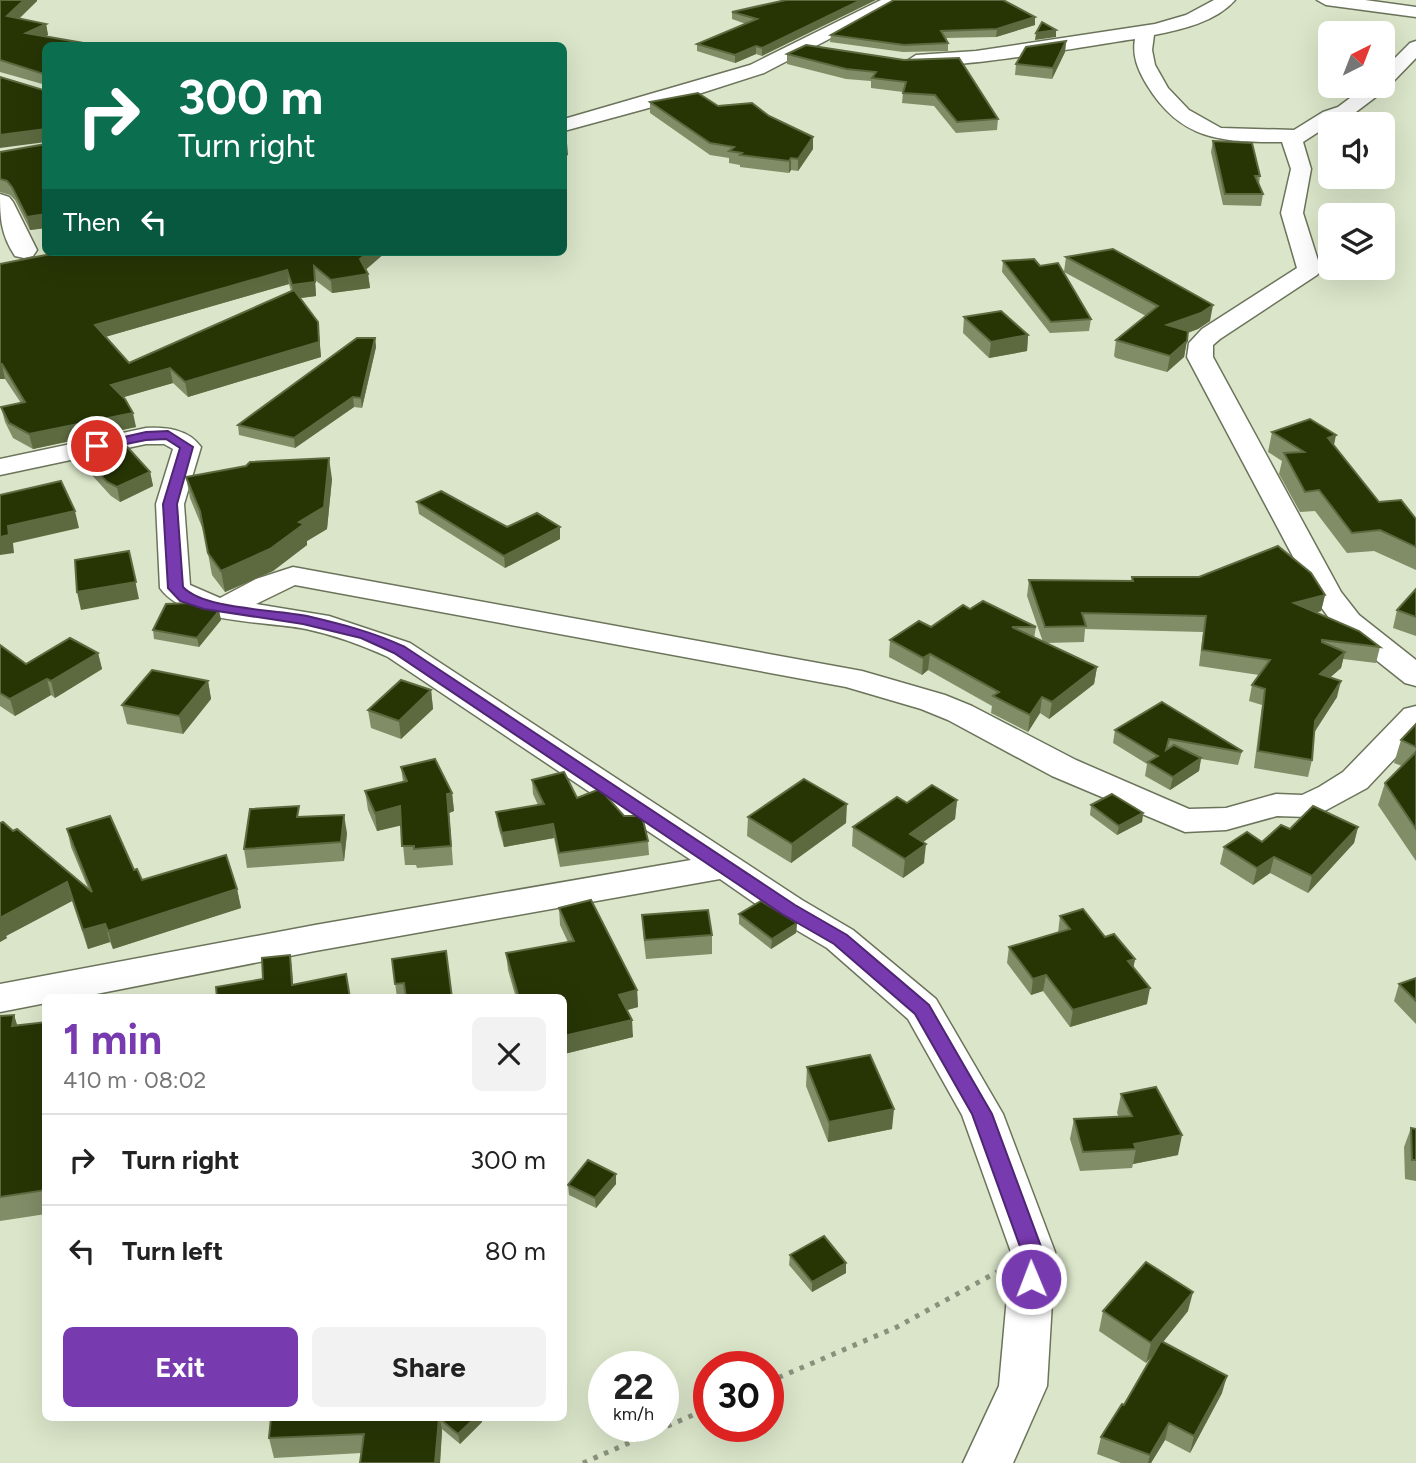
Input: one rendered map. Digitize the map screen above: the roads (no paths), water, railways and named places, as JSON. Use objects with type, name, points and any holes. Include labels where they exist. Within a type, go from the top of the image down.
[{"type":"street","points":[[567,124],[757,69],[895,0]]},
{"type":"street","points":[[903,61],[975,57],[1163,29],[1205,15],[1226,0]]},
{"type":"street","points":[[1326,0],[1416,12]]},
{"type":"street","points":[[1146,30],[1143,52],[1157,87],[1169,104],[1196,126],[1218,134],[1295,136],[1330,116],[1345,111],[1362,98]]},
{"type":"street","points":[[799,46],[839,52]]},
{"type":"street","points":[[1395,69],[1416,47]]},
{"type":"street","points":[[1295,136],[1292,145],[1301,169],[1292,213],[1309,270],[1211,334],[1201,343],[1200,357],[1327,593],[1348,622],[1416,676]]},
{"type":"street","points":[[0,202],[23,250]]},
{"type":"street","points":[[0,467],[146,436],[168,435],[179,440],[187,447],[170,504],[176,588],[185,598],[366,635],[399,650],[789,909],[841,939],[922,1009],[982,1114],[1033,1252],[1023,1386],[988,1463]]},
{"type":"street","points":[[229,607],[267,585],[293,576],[851,678],[942,706],[1064,768],[1185,821],[1226,819],[1276,805],[1307,806],[1355,780],[1416,716]]},
{"type":"street","points":[[0,998],[315,938],[726,866]]}]
